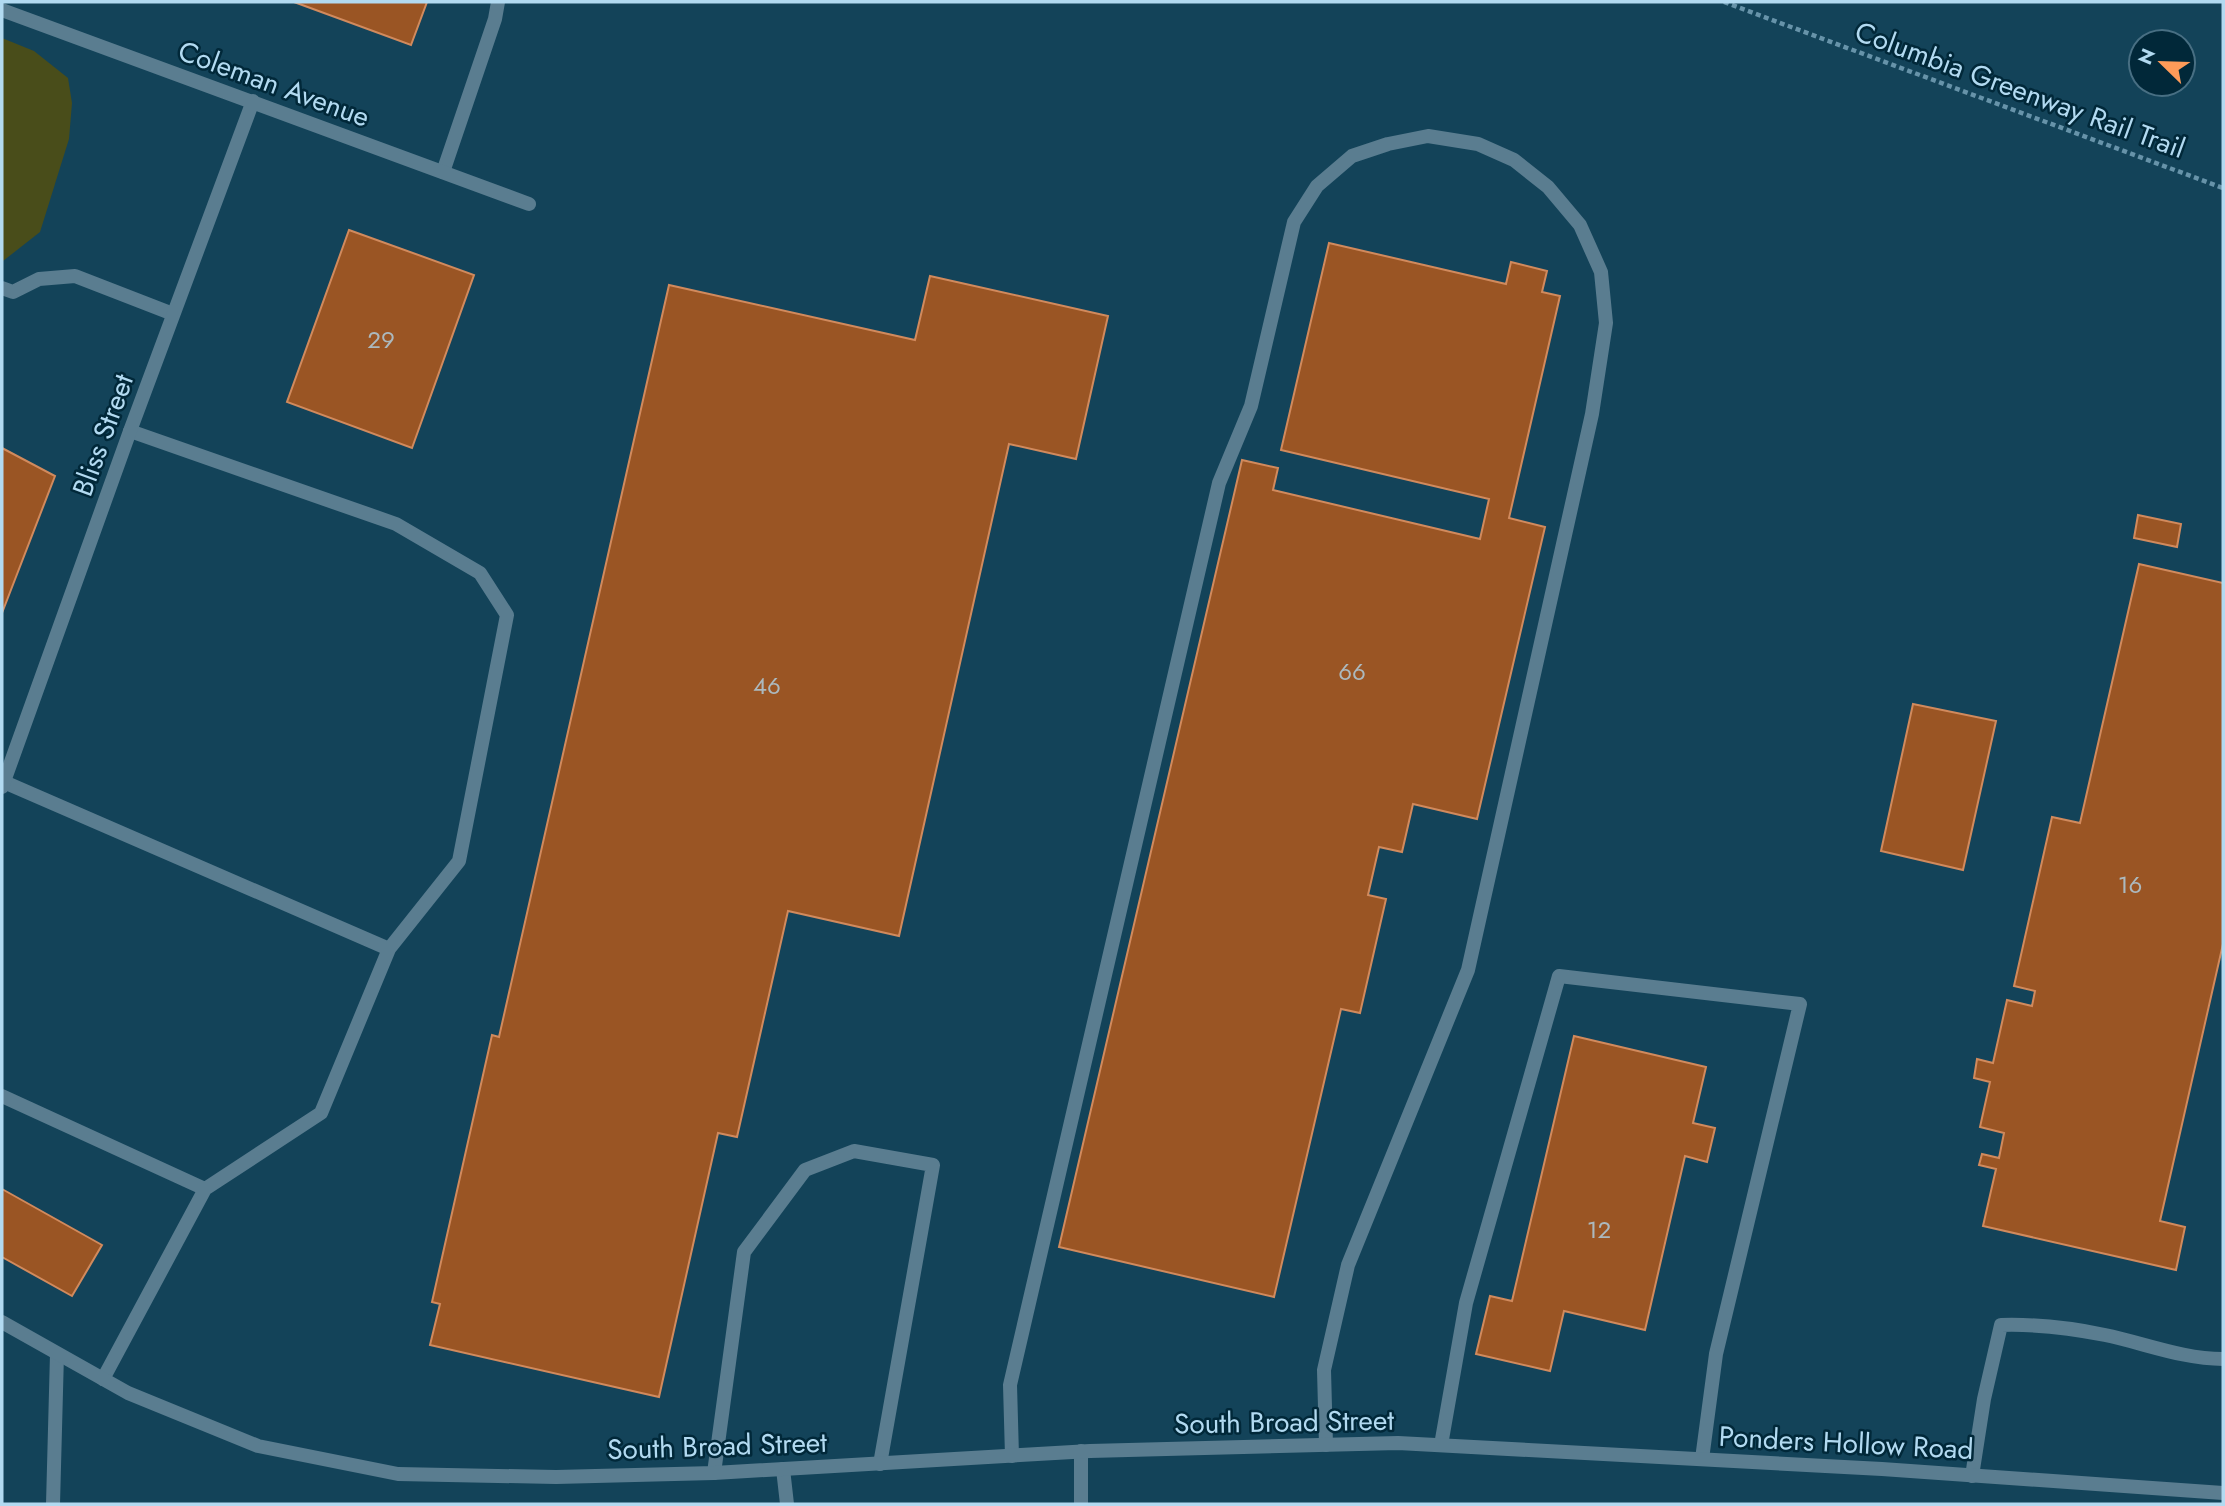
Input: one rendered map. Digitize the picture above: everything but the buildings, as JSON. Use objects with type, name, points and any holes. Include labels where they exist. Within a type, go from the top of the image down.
[{"type":"street","points":[[443,172],[495,19],[498,2]]},
{"type":"street","name":"Coleman Avenue","points":[[2,10],[529,204]]},
{"type":"street","name":"Bliss Street","points":[[3,785],[130,431],[253,101]]},
{"type":"street","points":[[1012,1455],[1010,1385],[1219,483],[1251,405],[1294,222],[1317,186],[1352,156],[1388,144],[1428,136],[1478,144],[1514,160],[1548,187],[1580,225],[1601,272],[1606,323],[1592,414],[1468,970],[1348,1265],[1324,1370],[1326,1446]]},
{"type":"street","points":[[2,288],[13,292],[39,279],[75,276],[173,314]]},
{"type":"street","points":[[103,1379],[205,1189],[321,1113],[389,949],[459,861],[507,615],[480,573],[396,524],[130,431]]},
{"type":"street","points":[[3,785],[389,949]]},
{"type":"street","points":[[1441,1445],[1466,1303],[1559,976],[1800,1004],[1717,1354],[1702,1459]]},
{"type":"street","points":[[2,1096],[205,1189]]},
{"type":"street","points":[[714,1473],[744,1252],[805,1170],[854,1151],[933,1165],[880,1464]]},
{"type":"street","name":"South Broad Street","points":[[2,1322],[128,1393],[258,1446],[397,1474],[556,1477],[714,1473],[1081,1451],[1398,1443],[1465,1447]]},
{"type":"street","points":[[1972,1476],[1984,1399],[2001,1325],[2032,1324],[2104,1335],[2203,1359],[2223,1359]]},
{"type":"street","points":[[53,1504],[57,1354]]},
{"type":"street","name":"Ponders Hollow Road","points":[[1465,1447],[1702,1459],[2223,1493]]},
{"type":"street","points":[[1081,1451],[1082,1504]]},
{"type":"street","points":[[783,1469],[787,1504]]},
{"type":"path","name":"Columbia Greenway Rail Trail","points":[[1724,2],[2223,188]]},
{"type":"green space","points":[[2,38],[34,51],[68,78],[72,103],[69,139],[40,232],[3,261]]}]
